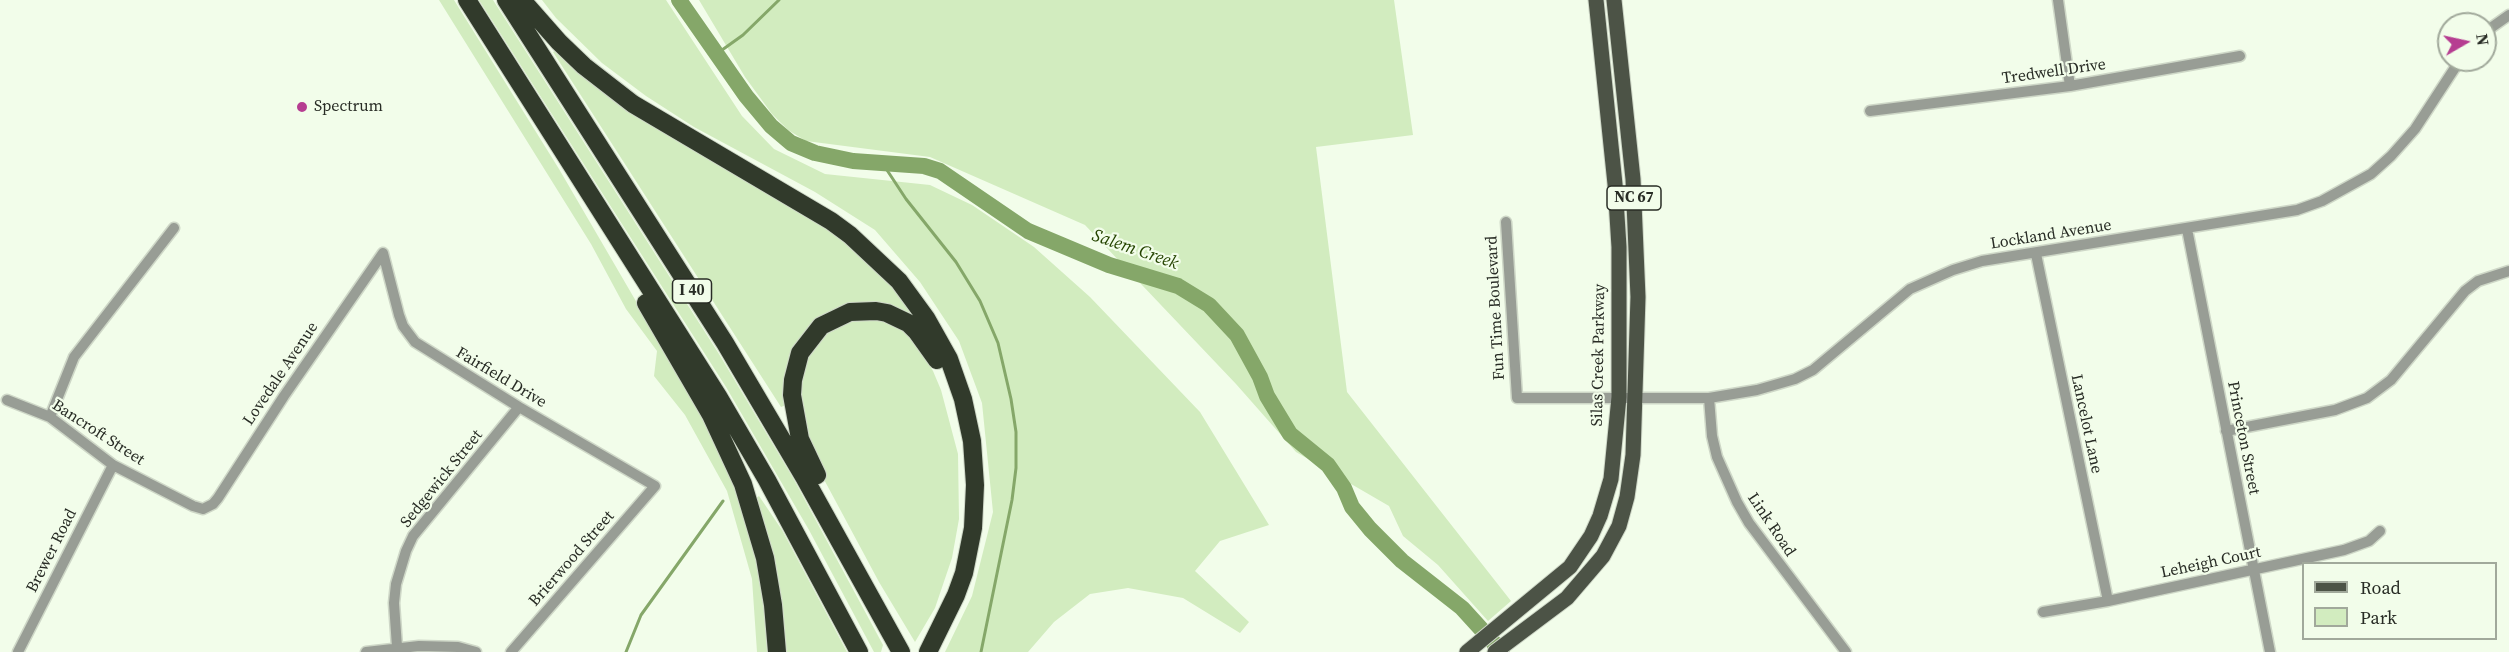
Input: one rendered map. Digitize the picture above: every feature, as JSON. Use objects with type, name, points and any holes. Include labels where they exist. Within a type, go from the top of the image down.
[{"type":"highway","name":"I 40","points":[[467,0],[701,367],[751,452],[858,652]]},
{"type":"highway","name":"I 40","points":[[506,0],[725,343],[867,588],[901,652]]},
{"type":"highway","points":[[522,0],[584,66],[633,104],[805,205],[850,235],[899,281],[926,318],[949,359],[963,399],[972,441],[975,485],[972,528],[964,573],[956,595],[928,652]]},
{"type":"highway","points":[[627,250],[625,267],[711,415],[743,484],[765,558],[773,605],[777,652]]},
{"type":"highway","points":[[867,588],[864,563],[806,456],[796,424],[792,394],[796,366],[807,342],[821,326],[830,320],[862,310],[898,317],[908,323],[924,340],[944,375],[960,430],[965,471],[962,534],[944,598],[917,652]]},
{"type":"main road","name":"Silas Creek Parkway","points":[[1469,650],[1558,579],[1580,554],[1604,506],[1611,479],[1618,397],[1619,247],[1615,184],[1596,0]]},
{"type":"main road","name":"NC 67","points":[[1495,652],[1567,598],[1603,556],[1619,526],[1627,497],[1633,455],[1636,397],[1638,318],[1636,225],[1614,0]]},
{"type":"street","points":[[2058,0],[2070,86]]},
{"type":"street","name":"Tredwell Drive","points":[[1870,111],[2070,86],[2240,56]]},
{"type":"street","name":"Lockland Avenue","points":[[1618,397],[1709,398],[1757,390],[1813,370],[1910,289],[1932,278],[1982,261],[2297,210],[2325,200],[2371,174],[2391,156],[2415,129],[2452,72]]},
{"type":"street","name":"Fun Time Boulevard","points":[[1506,222],[1516,398],[1618,397]]},
{"type":"street","points":[[50,417],[74,357],[174,228]]},
{"type":"street","name":"Princeton Street","points":[[2187,229],[2270,652]]},
{"type":"street","name":"Fairfield Drive","points":[[383,253],[399,315],[415,342],[519,408],[655,486]]},
{"type":"street","name":"Lovedale Avenue","points":[[203,509],[213,504],[218,498],[284,396],[383,253]]},
{"type":"street","name":"Lancelot Lane","points":[[2036,254],[2108,601]]},
{"type":"street","points":[[2226,431],[2335,410],[2367,398],[2391,380],[2465,291],[2484,278],[2509,271]]},
{"type":"street","name":"Link Road","points":[[1709,398],[1712,436],[1717,457],[1737,502],[1754,530],[1846,652]]},
{"type":"street","name":"Bancroft Street","points":[[7,400],[50,417],[113,465],[203,509]]},
{"type":"street","name":"Sedgewick Street","points":[[397,647],[394,603],[396,584],[413,536],[519,408]]},
{"type":"street","name":"Brewer Road","points":[[18,652],[113,465]]},
{"type":"street","name":"Brierwood Street","points":[[511,652],[655,486]]},
{"type":"street","name":"Leheigh Court","points":[[2043,612],[2108,601],[2344,550],[2369,541],[2380,531]]},
{"type":"street","points":[[366,652],[397,647],[440,646],[476,652]]},
{"type":"green space","points":[[439,0],[454,0],[559,169],[690,394],[719,451],[733,480],[756,557],[765,612],[767,652],[757,652],[752,579],[727,491],[685,415],[654,376],[657,351],[626,309],[591,244]]},
{"type":"green space","points":[[479,0],[493,0],[719,354],[793,478],[883,645],[881,652],[874,652],[809,530],[726,387]]},
{"type":"green space","points":[[542,0],[666,0],[742,116],[774,149],[825,174],[930,185],[972,205],[1034,247],[1090,297],[1200,412],[1269,525],[1220,541],[1195,571],[1249,622],[1240,633],[1183,598],[1128,588],[1090,594],[1054,622],[1028,652],[945,652],[972,596],[993,512],[982,403],[959,341],[920,282],[875,230],[815,192],[694,127],[646,96],[602,63],[556,18]]},
{"type":"green space","points":[[699,0],[1394,0],[1413,135],[1316,147],[1347,392],[1511,601],[1488,621],[1438,565],[1403,536],[1389,506],[1296,452],[1236,384],[1085,225],[930,157],[806,141],[788,130],[772,114],[745,77]]},
{"type":"green space","points":[[558,49],[837,233],[879,268],[915,316],[824,319],[786,405],[781,407],[553,52]]},
{"type":"green space","points":[[848,318],[886,320],[909,332],[933,371],[941,390],[958,454],[959,519],[952,558],[935,608],[915,642],[879,582],[813,459],[797,405],[801,367],[819,335]]},
{"type":"green space","points":[[759,496],[782,530],[847,652],[783,652],[755,499]]},
{"type":"waterway","name":"Salem Creek","points":[[679,0],[746,96],[771,126],[791,143],[815,153],[853,161],[924,166],[940,171],[1028,231],[1109,265],[1178,286],[1209,305],[1237,335],[1260,377],[1267,396],[1290,434],[1328,465],[1344,488],[1352,507],[1370,529],[1402,561],[1462,608],[1502,652]]},
{"type":"waterway","points":[[715,55],[743,35],[779,0]]},
{"type":"waterway","points":[[883,164],[906,199],[956,262],[980,301],[998,343],[1011,399],[1016,432],[1016,468],[1012,500],[981,652]]},
{"type":"waterway","points":[[626,652],[641,615],[723,501]]},
{"type":"place","name":"Spectrum","points":[[302,107]]}]
